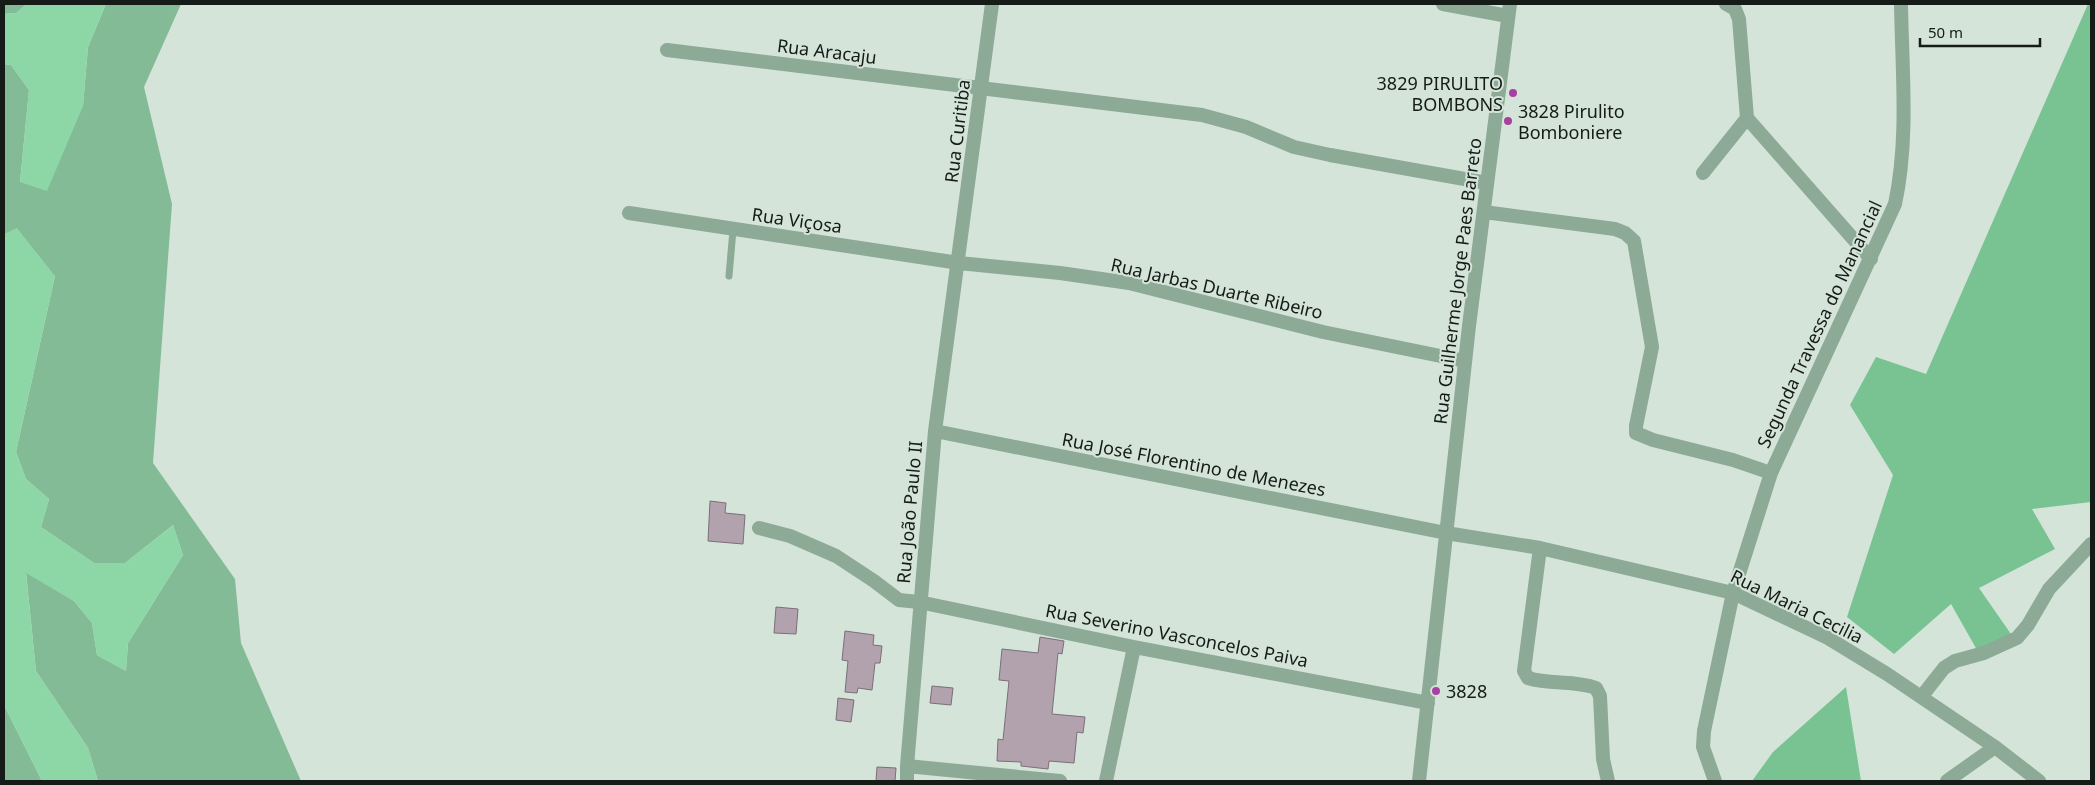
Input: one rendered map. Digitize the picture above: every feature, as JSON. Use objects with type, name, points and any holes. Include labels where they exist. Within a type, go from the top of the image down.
[{"type":"street","name":"Rua Curitiba","points":[[959,263],[992,4]]},
{"type":"street","points":[[1443,4],[1509,10]]},
{"type":"street","points":[[1726,4],[1735,9],[1739,19],[1747,118],[1871,259]]},
{"type":"street","name":"Segunda Travessa do Manancial","points":[[1715,781],[1703,747],[1704,730],[1733,592],[1771,473],[1895,204],[1903,147],[1900,4]]},
{"type":"street","name":"Rua Guilherme Jorge Paes Barreto","points":[[1419,781],[1465,362],[1509,10]]},
{"type":"street","name":"Rua Aracaju","points":[[667,50],[1202,115],[1246,127],[1294,146],[1330,155],[1487,183]]},
{"type":"street","points":[[1703,173],[1747,118]]},
{"type":"street","points":[[1484,212],[1615,228],[1626,233],[1634,240],[1652,347],[1636,433],[1653,440],[1733,460],[1771,473]]},
{"type":"street","name":"Rua Viçosa","points":[[629,214],[959,263]]},
{"type":"street","name":"Rua Jarbas Duarte Ribeiro","points":[[959,263],[1060,273],[1129,284],[1323,332],[1465,362]]},
{"type":"street","name":"Rua João Paulo II","points":[[907,781],[919,602],[935,432],[959,263]]},
{"type":"street","name":"Rua José Florentino de Menezes","points":[[935,432],[1446,532]]},
{"type":"street","name":"Rua Severino Vasconcelos Paiva","points":[[759,528],[790,536],[836,556],[899,600],[919,602],[1134,647],[1428,704]]},
{"type":"street","name":"Rua Maria Cecilia","points":[[1446,532],[1540,548],[1733,592],[1828,638],[1922,696],[1995,747],[2038,781]]},
{"type":"street","points":[[1922,696],[1944,668],[1955,661],[1984,653],[2017,638],[2028,625],[2049,589],[2091,544]]},
{"type":"street","points":[[1540,548],[1524,671],[1528,678],[1539,681],[1584,684],[1596,688],[1600,696],[1603,759],[1608,781]]},
{"type":"street","points":[[1106,781],[1134,647]]},
{"type":"street","points":[[1948,781],[1995,747]]},
{"type":"street","points":[[907,766],[1060,781]]},
{"type":"lane","points":[[729,276],[733,230]]},
{"type":"shaded area","points":[[4,4],[27,4],[16,13],[4,14]]},
{"type":"shaded area","points":[[27,4],[106,4],[88,47],[83,106],[47,191],[20,182],[29,90],[11,65],[4,64],[4,14],[16,13]]},
{"type":"shaded area","points":[[106,4],[181,4],[144,87],[172,204],[153,463],[235,579],[241,643],[301,781],[98,781],[88,748],[36,671],[26,572],[74,601],[92,623],[97,655],[126,671],[128,643],[183,555],[173,525],[125,563],[94,563],[41,527],[49,499],[26,479],[16,452],[55,276],[4,234],[4,64],[11,65],[29,90],[20,182],[83,106],[88,47]]},
{"type":"shaded area","points":[[2088,4],[2091,4],[2091,502],[2032,509],[2055,549],[1979,588],[2013,637],[1977,650],[1951,604],[1894,654],[1847,617],[1893,475],[1850,405],[1876,357],[1926,374]]},
{"type":"shaded area","points":[[17,228],[55,276],[16,452],[26,479],[49,499],[41,527],[94,563],[125,563],[173,525],[183,555],[128,643],[126,671],[97,655],[92,623],[74,601],[26,573],[36,671],[88,748],[98,781],[42,781],[4,705],[4,234]]},
{"type":"shaded area","points":[[1846,687],[1861,781],[1752,781],[1773,752]]},
{"type":"shaded area","points":[[4,705],[42,781],[4,781]]},
{"type":"building","points":[[710,501],[726,503],[725,513],[745,515],[743,544],[708,541]]},
{"type":"building","points":[[776,607],[798,609],[796,634],[774,633]]},
{"type":"building","points":[[845,631],[874,635],[873,645],[882,646],[880,663],[875,663],[872,690],[858,688],[857,693],[845,692],[848,661],[842,660]]},
{"type":"building","points":[[1040,637],[1064,641],[1062,654],[1058,653],[1052,714],[1085,717],[1083,733],[1077,732],[1074,763],[1049,761],[1048,769],[1021,766],[1021,762],[997,761],[998,739],[1003,740],[1009,681],[999,680],[1002,649],[1038,653]]},
{"type":"building","points":[[932,686],[953,688],[951,705],[930,703]]},
{"type":"building","points":[[838,698],[854,700],[851,722],[836,720]]},
{"type":"building","points":[[877,767],[896,768],[895,781],[876,781]]},
{"type":"place","name":"3829 PIRULITO BOMBONS","points":[[1513,93]]},
{"type":"place","name":"3828 Pirulito Bomboniere","points":[[1508,121]]},
{"type":"place","name":"3828","points":[[1436,691]]}]
